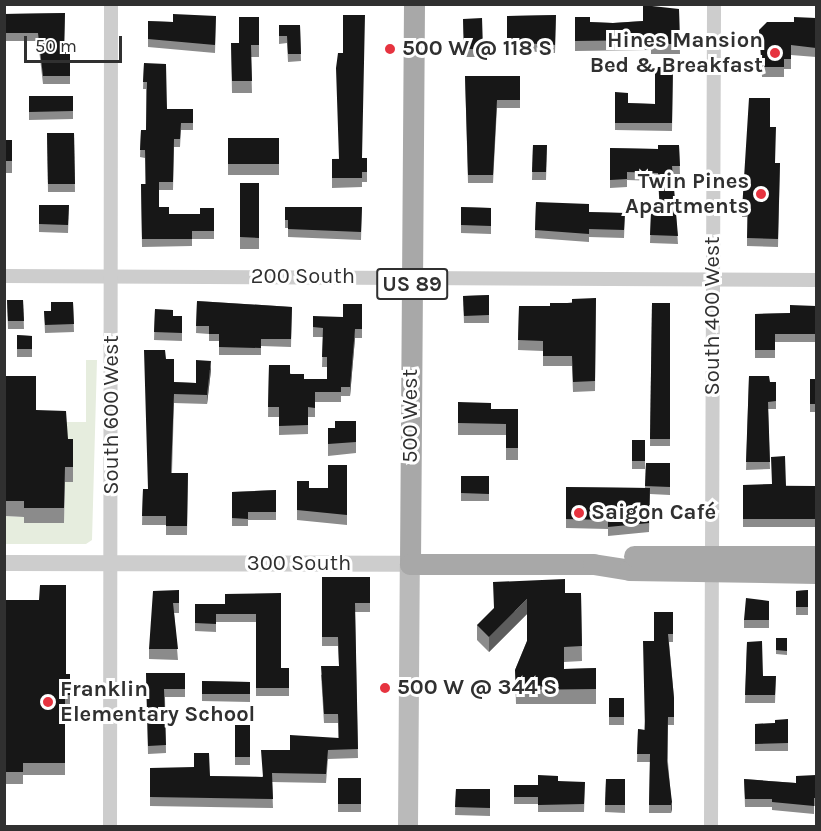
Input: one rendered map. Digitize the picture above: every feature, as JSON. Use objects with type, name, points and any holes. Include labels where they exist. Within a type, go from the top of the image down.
[{"type":"main road","name":"500 West","points":[[408,826],[414,4]]},
{"type":"main road","name":"300 South","points":[[410,564],[593,564],[631,556],[816,573]]},
{"type":"main road","name":"300 South","points":[[712,564],[816,556]]},
{"type":"street","name":"South 600 West","points":[[110,826],[113,277],[111,4]]},
{"type":"street","name":"South 400 West","points":[[711,826],[714,4]]},
{"type":"street","name":"200 South","points":[[4,276],[816,280]]},
{"type":"street","name":"300 South","points":[[4,563],[410,564]]},
{"type":"green space","points":[[86,360],[97,360],[92,540],[86,544],[5,544],[5,516],[24,517],[25,523],[64,523],[65,482],[73,482],[73,455],[68,454],[65,422],[86,422]]},
{"type":"building","points":[[643,5],[679,9],[680,44],[651,44],[651,40],[575,41],[575,17],[590,17],[590,22],[643,21]]},
{"type":"building","points":[[65,13],[64,52],[70,52],[70,76],[43,76],[38,33],[4,33],[4,14]]},
{"type":"building","points":[[173,14],[216,16],[215,45],[148,39],[148,21],[173,22]]},
{"type":"building","points":[[343,15],[365,15],[362,158],[367,158],[367,172],[362,172],[362,178],[332,178],[332,159],[339,159],[336,68],[338,53],[343,53]]},
{"type":"building","points":[[556,15],[555,45],[507,42],[507,16]]},
{"type":"building","points":[[239,17],[259,17],[259,45],[251,45],[252,81],[232,81],[231,43],[239,43]]},
{"type":"building","points":[[794,17],[816,18],[816,48],[791,45],[791,59],[784,59],[784,67],[762,67],[759,30],[767,22],[794,22]]},
{"type":"building","points":[[482,18],[483,49],[464,49],[463,19]]},
{"type":"building","points":[[279,25],[300,25],[301,54],[288,54],[287,36],[279,36]]},
{"type":"building","points":[[144,63],[166,64],[167,109],[193,109],[193,123],[181,123],[180,139],[174,139],[173,182],[159,182],[159,207],[169,207],[169,214],[200,214],[200,208],[214,208],[214,231],[192,231],[192,239],[142,239],[141,184],[146,184],[145,150],[140,150],[141,130],[146,130],[147,82],[143,82]]},
{"type":"building","points":[[655,67],[673,67],[672,123],[615,123],[615,92],[628,93],[628,103],[655,104]]},
{"type":"building","points":[[465,76],[520,76],[520,100],[497,100],[493,175],[468,175]]},
{"type":"building","points":[[29,96],[73,96],[73,111],[29,112]]},
{"type":"building","points":[[749,98],[770,98],[770,127],[776,127],[775,163],[780,163],[778,239],[747,238],[748,210],[742,210]]},
{"type":"building","points":[[47,133],[74,133],[75,184],[48,184]]},
{"type":"building","points":[[228,138],[279,138],[279,164],[228,164]]},
{"type":"building","points":[[4,140],[12,140],[12,161],[4,161]]},
{"type":"building","points":[[533,145],[547,145],[546,172],[532,172]]},
{"type":"building","points":[[658,145],[679,145],[680,166],[672,166],[678,236],[650,235],[651,213],[660,213],[658,173],[627,172],[627,179],[610,180],[610,148],[658,149]]},
{"type":"building","points":[[240,183],[259,183],[259,238],[240,237]]},
{"type":"building","points":[[536,202],[589,204],[589,212],[625,213],[624,230],[589,229],[589,234],[535,230]]},
{"type":"building","points":[[39,205],[69,205],[68,225],[39,224]]},
{"type":"building","points":[[285,207],[362,207],[361,232],[288,229]]},
{"type":"building","points":[[461,207],[491,208],[491,226],[461,225]]},
{"type":"building","points":[[489,295],[489,315],[464,316],[463,296]]},
{"type":"building","points":[[596,298],[595,381],[573,382],[572,356],[543,356],[543,341],[518,340],[519,306],[550,306],[550,303],[572,303],[572,299]]},
{"type":"building","points":[[7,300],[23,300],[24,321],[8,321]]},
{"type":"building","points":[[197,301],[292,307],[291,339],[261,339],[261,348],[219,347],[219,334],[209,334],[209,326],[196,326]]},
{"type":"building","points":[[51,302],[73,302],[74,324],[45,325],[44,311],[51,311]]},
{"type":"building","points":[[652,303],[670,303],[670,439],[650,439]]},
{"type":"building","points":[[343,304],[362,304],[362,329],[355,329],[350,387],[341,387],[341,392],[315,392],[315,408],[308,407],[308,425],[279,426],[279,407],[268,407],[269,365],[290,365],[290,374],[304,374],[304,379],[327,379],[327,357],[322,357],[323,328],[313,327],[313,316],[343,317]]},
{"type":"building","points":[[790,305],[816,306],[816,334],[775,334],[775,350],[755,350],[755,314],[790,313]]},
{"type":"building","points":[[155,309],[173,310],[173,316],[182,316],[182,333],[154,332]]},
{"type":"building","points":[[17,335],[32,336],[32,349],[17,349]]},
{"type":"building","points":[[144,350],[165,350],[166,359],[174,359],[174,382],[196,383],[196,360],[211,361],[207,395],[174,394],[171,473],[188,473],[187,526],[166,526],[166,516],[142,516],[143,489],[148,489]]},
{"type":"building","points":[[4,376],[36,376],[36,410],[66,411],[68,439],[73,439],[73,467],[65,467],[64,508],[24,508],[24,501],[5,501]]},
{"type":"building","points":[[749,376],[769,376],[770,382],[776,382],[776,401],[768,402],[770,462],[746,462]]},
{"type":"building","points":[[810,379],[816,379],[816,404],[810,404]]},
{"type":"building","points":[[458,402],[491,403],[491,409],[518,409],[518,448],[506,448],[506,424],[458,423]]},
{"type":"building","points":[[335,421],[356,421],[356,442],[328,444],[328,428],[335,428]]},
{"type":"building","points":[[632,440],[645,440],[645,461],[632,461]]},
{"type":"building","points":[[785,456],[786,486],[816,486],[816,519],[743,519],[743,485],[772,484],[771,457]]},
{"type":"building","points":[[646,463],[670,463],[670,487],[645,486]]},
{"type":"building","points":[[328,465],[347,465],[347,515],[297,510],[297,481],[309,481],[309,488],[328,488]]},
{"type":"building","points":[[461,476],[489,476],[489,494],[461,493]]},
{"type":"building","points":[[566,487],[650,488],[649,523],[608,527],[608,520],[566,519]]},
{"type":"building","points":[[276,490],[276,512],[248,512],[248,519],[232,518],[232,492]]},
{"type":"building","points":[[322,577],[370,577],[370,603],[355,603],[358,749],[328,750],[326,774],[272,773],[273,799],[150,797],[150,768],[194,767],[194,753],[209,753],[210,776],[263,777],[261,750],[290,750],[290,735],[339,738],[338,714],[324,714],[321,666],[339,666],[338,637],[322,637]]},
{"type":"building","points":[[565,579],[565,593],[581,593],[582,646],[564,647],[564,669],[596,668],[596,689],[516,690],[515,670],[527,641],[527,599],[489,637],[477,625],[494,608],[493,582]]},
{"type":"building","points":[[40,585],[66,585],[66,674],[70,674],[70,695],[65,695],[65,763],[23,763],[23,772],[4,772],[4,600],[39,600]]},
{"type":"building","points":[[179,590],[179,603],[173,603],[178,649],[149,649],[153,591]]},
{"type":"building","points":[[808,590],[808,607],[796,607],[796,591]]},
{"type":"building","points":[[281,593],[281,668],[289,668],[289,688],[256,688],[256,614],[216,614],[216,624],[195,623],[195,604],[225,604],[225,594]]},
{"type":"building","points":[[746,598],[769,601],[769,620],[744,620]]},
{"type":"building","points":[[654,612],[673,612],[673,634],[668,634],[674,698],[674,717],[668,717],[667,761],[671,805],[649,805],[650,754],[637,754],[638,729],[645,730],[643,641],[654,641]]},
{"type":"building","points":[[776,638],[787,638],[787,651],[776,650]]},
{"type":"building","points":[[762,641],[763,676],[776,676],[775,695],[745,695],[747,642]]},
{"type":"building","points":[[146,673],[185,673],[185,689],[164,689],[166,745],[148,746]]},
{"type":"building","points":[[202,681],[250,682],[250,694],[202,694]]},
{"type":"building","points":[[609,698],[624,698],[624,717],[609,717]]},
{"type":"building","points":[[788,719],[788,743],[755,744],[755,724],[775,723],[775,720]]},
{"type":"building","points":[[235,725],[250,725],[250,757],[235,757]]},
{"type":"building","points":[[538,775],[558,776],[558,781],[585,782],[584,804],[538,805],[538,797],[514,797],[514,785],[538,785]]},
{"type":"building","points":[[816,775],[814,806],[772,802],[772,799],[745,799],[744,779],[796,783],[796,776]]},
{"type":"building","points":[[338,778],[361,778],[361,804],[338,804]]},
{"type":"building","points":[[606,779],[625,779],[625,805],[605,805]]},
{"type":"building","points":[[456,789],[490,789],[490,808],[455,807]]},
{"type":"place","name":"500 W @ 118 S","points":[[390,49]]},
{"type":"place","name":"Hines Mansion Bed & Breakfast","points":[[775,53]]},
{"type":"place","name":"Twin Pines Apartments","points":[[761,194]]},
{"type":"place","name":"Saigon Café","points":[[579,513]]},
{"type":"place","name":"500 W @ 344 S","points":[[385,688]]},
{"type":"place","name":"Franklin Elementary School","points":[[48,702]]}]
